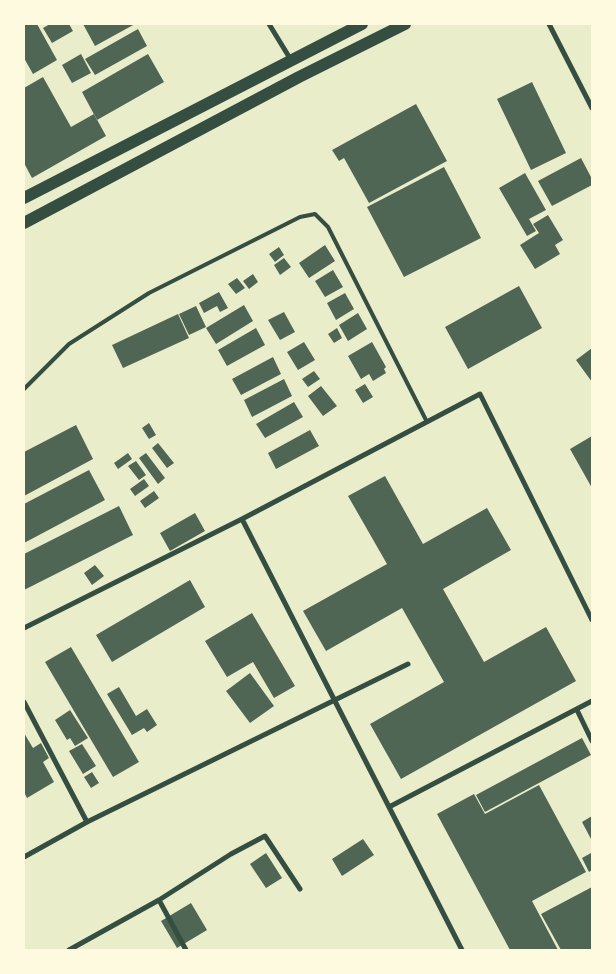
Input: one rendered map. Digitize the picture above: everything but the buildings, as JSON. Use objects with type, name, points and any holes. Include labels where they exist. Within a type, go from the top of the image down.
[{"type":"main road","points":[[24,198],[362,24]]},
{"type":"main road","points":[[24,223],[299,77],[405,24]]},
{"type":"main road","points":[[291,60],[299,77]]},
{"type":"street","points":[[269,24],[291,60]]},
{"type":"street","points":[[549,24],[592,108]]},
{"type":"street","points":[[24,628],[242,519],[480,394],[592,620]]},
{"type":"street","points":[[242,519],[462,950]]},
{"type":"street","points":[[24,857],[87,822],[333,699],[408,664]]},
{"type":"street","points":[[388,808],[592,701]]},
{"type":"street","points":[[24,702],[87,822]]},
{"type":"street","points":[[577,710],[592,741]]},
{"type":"street","points":[[69,950],[159,900],[231,854],[265,836],[300,889]]},
{"type":"street","points":[[159,900],[186,950]]},
{"type":"lane","points":[[24,389],[69,344],[149,293],[300,217],[315,214],[328,228],[428,422]]}]
